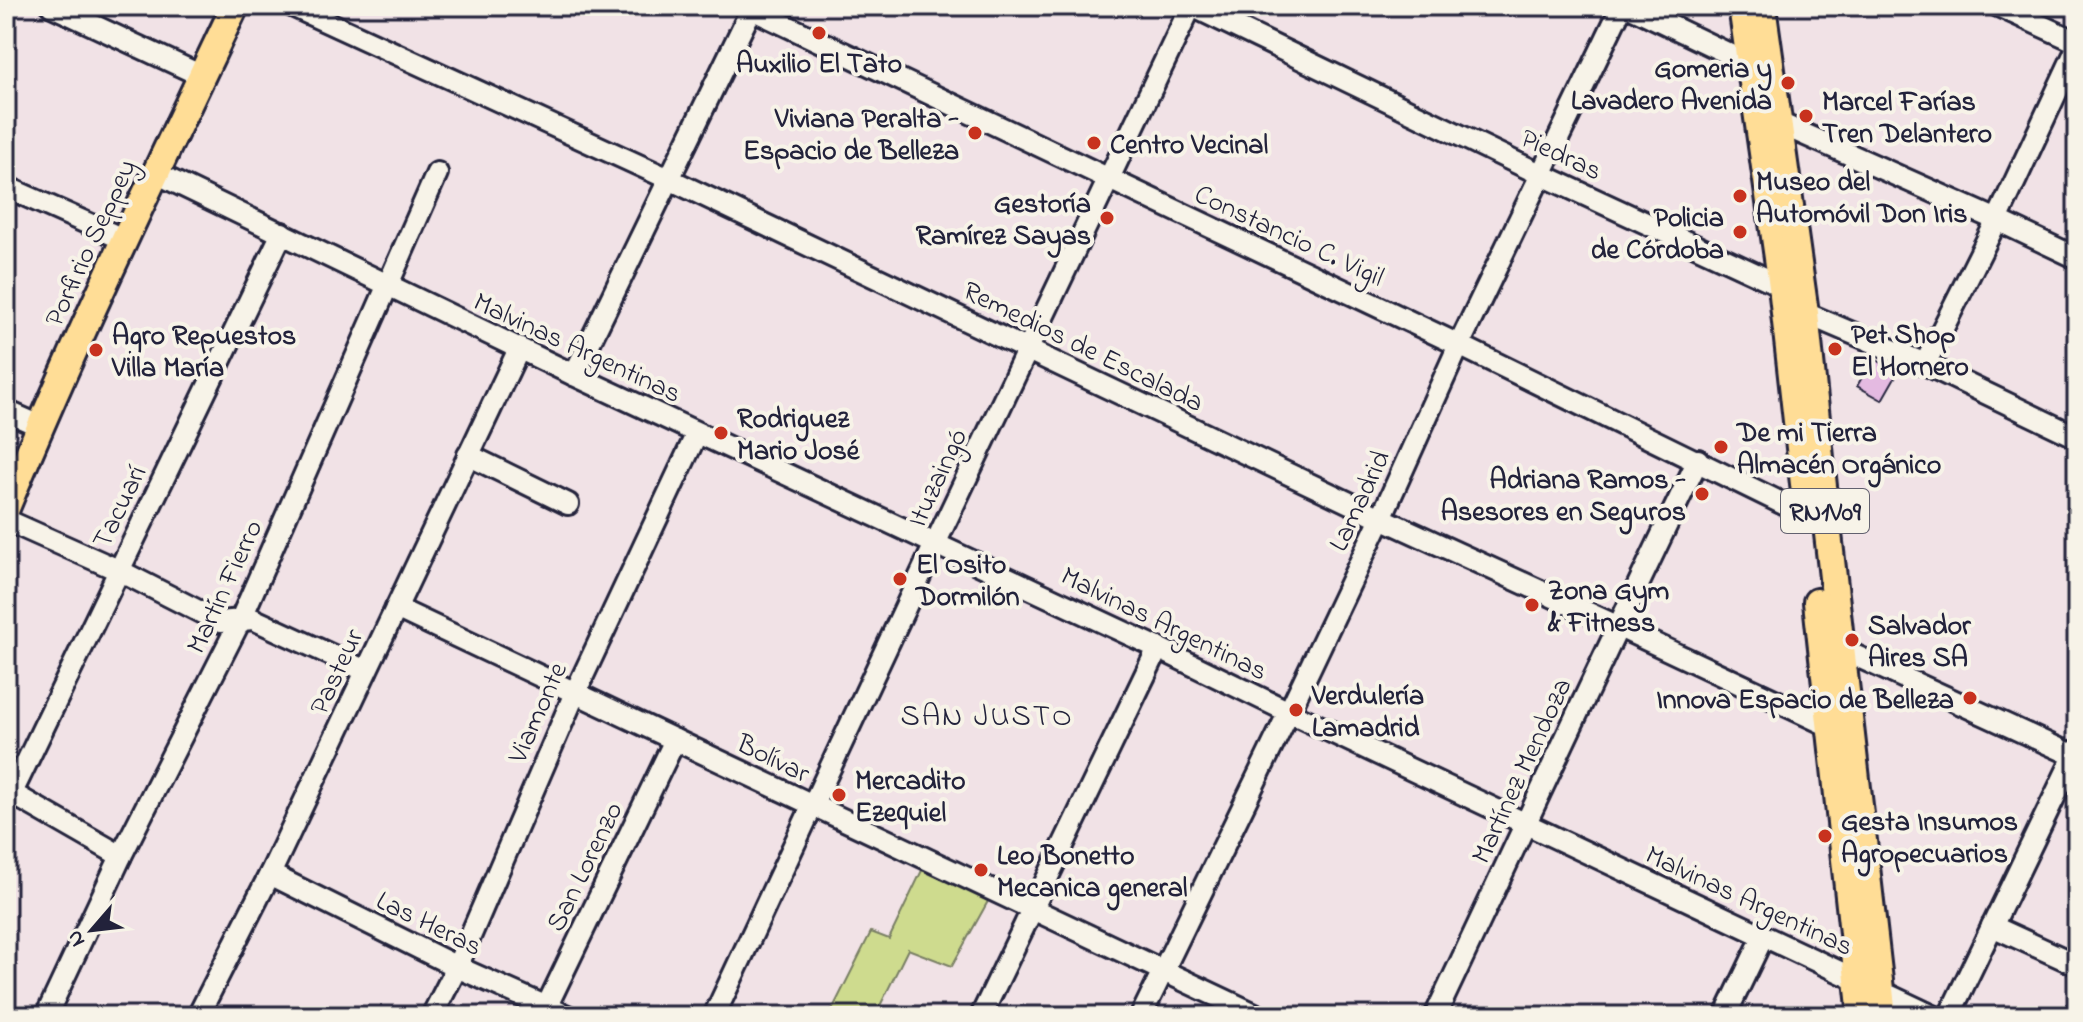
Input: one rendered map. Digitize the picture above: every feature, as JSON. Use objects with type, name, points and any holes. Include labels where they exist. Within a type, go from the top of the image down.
[{"type":"main road","name":"Porfirio Seppey","points":[[6,508],[40,426],[235,6]]},
{"type":"main road","name":"RN1V09","points":[[1742,6],[1782,286],[1808,516],[1841,732],[1874,996],[1862,1016]]},
{"type":"main road","name":"RN1V09","points":[[1762,6],[1805,313],[1841,649],[1841,732]]},
{"type":"street","points":[[52,6],[202,76]]},
{"type":"street","name":"Remedios de Escalada","points":[[292,6],[669,179],[1381,518],[1841,732]]},
{"type":"street","name":"Piedras","points":[[1191,6],[1782,286],[1805,313],[1925,364],[2077,437]]},
{"type":"street","name":"Ituzaingó","points":[[714,1016],[1191,6]]},
{"type":"street","name":"Lamadrid","points":[[1141,1016],[1289,712],[1459,345],[1622,6]]},
{"type":"street","points":[[1629,6],[1750,64]]},
{"type":"street","points":[[1998,6],[2077,42]]},
{"type":"street","points":[[574,375],[750,7]]},
{"type":"street","name":"Constancio C. Vigil","points":[[750,7],[1459,345],[1808,516]]},
{"type":"street","points":[[1925,364],[1997,220],[2077,48]]},
{"type":"street","points":[[1779,123],[2077,258]]},
{"type":"street","name":"Malvinas Argentinas","points":[[156,173],[519,349],[1527,823],[1763,937],[1874,996],[1933,1016]]},
{"type":"street","name":"Martín Fierro","points":[[46,1016],[121,856],[241,619],[437,173]]},
{"type":"street","points":[[6,187],[125,240]]},
{"type":"street","name":"Tacuarí","points":[[8,796],[282,233]]},
{"type":"street","name":"Pasteur","points":[[198,1016],[270,874],[519,349]]},
{"type":"street","points":[[6,411],[40,426]]},
{"type":"street","name":"Viamonte","points":[[432,1016],[457,967],[575,693],[697,433]]},
{"type":"street","points":[[468,455],[568,504]]},
{"type":"street","name":"Martínez Mendoza","points":[[1435,1016],[1698,460]]},
{"type":"street","points":[[6,520],[118,570],[220,622],[253,619],[366,671]]},
{"type":"street","name":"Bolívar","points":[[396,608],[1259,1016]]},
{"type":"street","points":[[981,1016],[1158,648]]},
{"type":"street","points":[[1841,649],[2076,754],[1949,1016]]},
{"type":"street","name":"San Lorenzo","points":[[544,1011],[675,740]]},
{"type":"street","points":[[8,796],[121,856]]},
{"type":"street","name":"Las Heras","points":[[270,874],[544,1011],[567,1016]]},
{"type":"street","points":[[1992,926],[2077,965]]},
{"type":"street","points":[[1725,1016],[1763,937]]},
{"type":"green space","points":[[925,864],[992,894],[952,966],[908,949],[875,1016],[829,1016],[871,932],[889,939]]},
{"type":"building","points":[[1873,358],[1898,372],[1882,400],[1857,386]]},
{"type":"place","name":"Auxilio El Tato","points":[[819,33]]},
{"type":"place","name":"Gomeria y Lavadero Avenida","points":[[1788,83]]},
{"type":"place","name":"Marcel Farías Tren Delantero","points":[[1806,116]]},
{"type":"place","name":"Viviana Peralta - Espacio de Belleza","points":[[975,133]]},
{"type":"place","name":"Centro Vecinal","points":[[1094,143]]},
{"type":"place","name":"Museo del Automóvil Don Iris","points":[[1740,196]]},
{"type":"place","name":"Gestoría Ramírez Sayas","points":[[1107,218]]},
{"type":"place","name":"Policia de Córdoba","points":[[1740,232]]},
{"type":"place","name":"Pet Shop El Hornero","points":[[1835,349]]},
{"type":"place","name":"Agro Repuestos Villa María","points":[[96,350]]},
{"type":"place","name":"Rodriguez Mario José","points":[[721,433]]},
{"type":"place","name":"De mi Tierra Almacén Orgánico","points":[[1721,447]]},
{"type":"place","name":"Adriana Ramos - Asesores en Seguros","points":[[1702,494]]},
{"type":"place","name":"El Osito Dormilón","points":[[900,579]]},
{"type":"place","name":"Zona Gym & Fitness","points":[[1532,605]]},
{"type":"place","name":"Salvador Aires SA","points":[[1852,640]]},
{"type":"place","name":"Innova Espacio de Belleza","points":[[1970,698]]},
{"type":"place","name":"Verdulería Lamadrid","points":[[1296,710]]},
{"type":"place","name":"Mercadito Ezequiel","points":[[839,795]]},
{"type":"place","name":"Gesta Insumos Agropecuarios","points":[[1825,836]]},
{"type":"place","name":"Leo Bonetto Mecanica general","points":[[981,870]]},
{"type":"district","name":"SAN JUSTO","points":[[987,715]]}]
